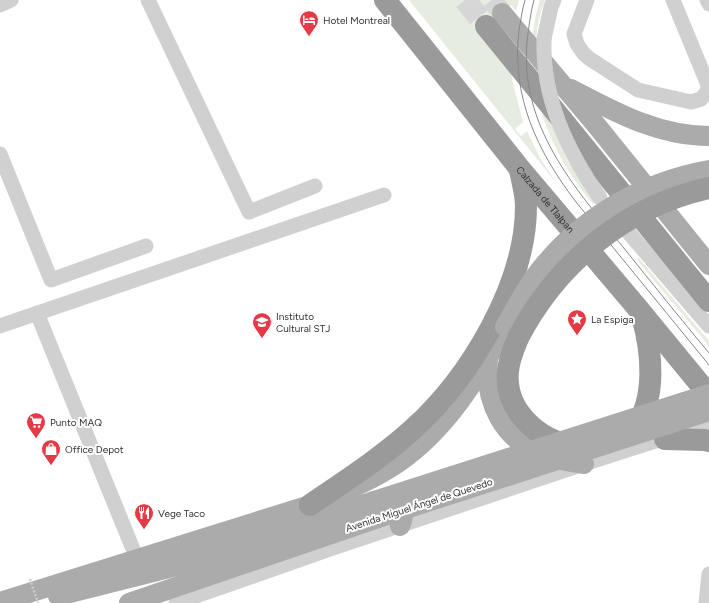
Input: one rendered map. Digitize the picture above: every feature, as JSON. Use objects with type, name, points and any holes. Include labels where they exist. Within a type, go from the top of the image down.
[{"type":"highway","name":"Calzada de Tlalpan","points":[[385,0],[520,169],[709,395]]},
{"type":"highway","points":[[494,19],[709,301]]},
{"type":"highway","points":[[310,505],[365,467],[412,430],[443,399],[475,356],[502,303],[519,259],[524,230],[526,205],[520,169]]},
{"type":"highway","points":[[635,305],[644,323],[649,351],[650,370],[648,394],[642,416],[635,429],[624,438],[608,446],[589,448],[566,445],[546,437],[531,427],[513,402],[508,382],[512,332],[533,312],[572,263],[597,241],[624,221],[648,208],[679,195],[709,188]]},
{"type":"highway","points":[[665,439],[709,441]]},
{"type":"main road","points":[[494,19],[562,85],[709,265]]},
{"type":"main road","points":[[562,85],[612,111],[648,126],[680,134],[709,136]]},
{"type":"main road","points":[[0,602],[310,505],[365,482],[402,460],[436,430],[467,392],[488,360],[512,332],[524,293],[540,271],[563,245],[594,218],[619,202],[653,186],[680,176],[709,170]]},
{"type":"main road","points":[[488,360],[487,378],[492,405],[509,432],[530,449],[543,455],[562,461],[584,464]]},
{"type":"main road","points":[[17,603],[66,595],[181,565],[374,501],[709,395]]},
{"type":"main road","name":"Avenida Miguel Ángel de Quevedo","points":[[130,603],[395,520],[709,411]]},
{"type":"main road","points":[[365,482],[385,490],[398,499],[403,506],[404,517],[395,520]]},
{"type":"street","points":[[0,5],[11,0]]},
{"type":"street","points":[[148,0],[249,212],[315,186]]},
{"type":"street","points":[[554,0],[544,39],[547,80],[555,113],[578,165],[600,198],[709,326]]},
{"type":"street","points":[[587,0],[574,34],[577,44],[584,54],[638,90],[691,102],[701,99],[708,92],[708,85],[673,0]]},
{"type":"street","points":[[707,0],[709,4]]},
{"type":"street","points":[[0,154],[51,280],[146,246]]},
{"type":"street","points":[[0,326],[384,195]]},
{"type":"street","points":[[37,313],[137,559]]},
{"type":"street","name":"Avenida Miguel Ángel de Quevedo","points":[[176,603],[395,520],[584,464],[709,424]]},
{"type":"street","points":[[706,603],[709,574]]},
{"type":"path","points":[[30,579],[38,603]]},
{"type":"shaded area","points":[[409,0],[519,0],[516,11],[511,5],[502,13],[513,84],[523,122],[515,129],[521,136],[527,131],[540,158],[558,185]]},
{"type":"shaded area","points":[[540,0],[545,0],[539,21],[536,42],[537,63],[545,105],[552,126],[570,165],[580,157],[608,191],[593,204],[576,182],[562,159],[540,108],[534,81],[532,54],[534,27]]},
{"type":"shaded area","points":[[638,257],[709,341],[709,346],[637,260]]},
{"type":"tunnel","points":[[465,0],[486,26]]},
{"type":"tunnel","points":[[492,0],[502,13]]},
{"type":"tram line","points":[[525,0],[519,30],[519,78],[523,100],[539,143],[562,183],[576,202],[709,365]]},
{"type":"tram line","points":[[534,0],[527,42],[527,72],[532,101],[541,128],[554,153],[586,201],[709,353]]},
{"type":"place","name":"Hotel Montreal","points":[[309,37]]},
{"type":"place","name":"La Espiga","points":[[577,336]]},
{"type":"place","name":"Instituto Cultural STJ","points":[[262,339]]},
{"type":"place","name":"Punto MAQ","points":[[36,439]]},
{"type":"place","name":"Office Depot","points":[[51,466]]},
{"type":"place","name":"Vege Taco","points":[[144,530]]}]
